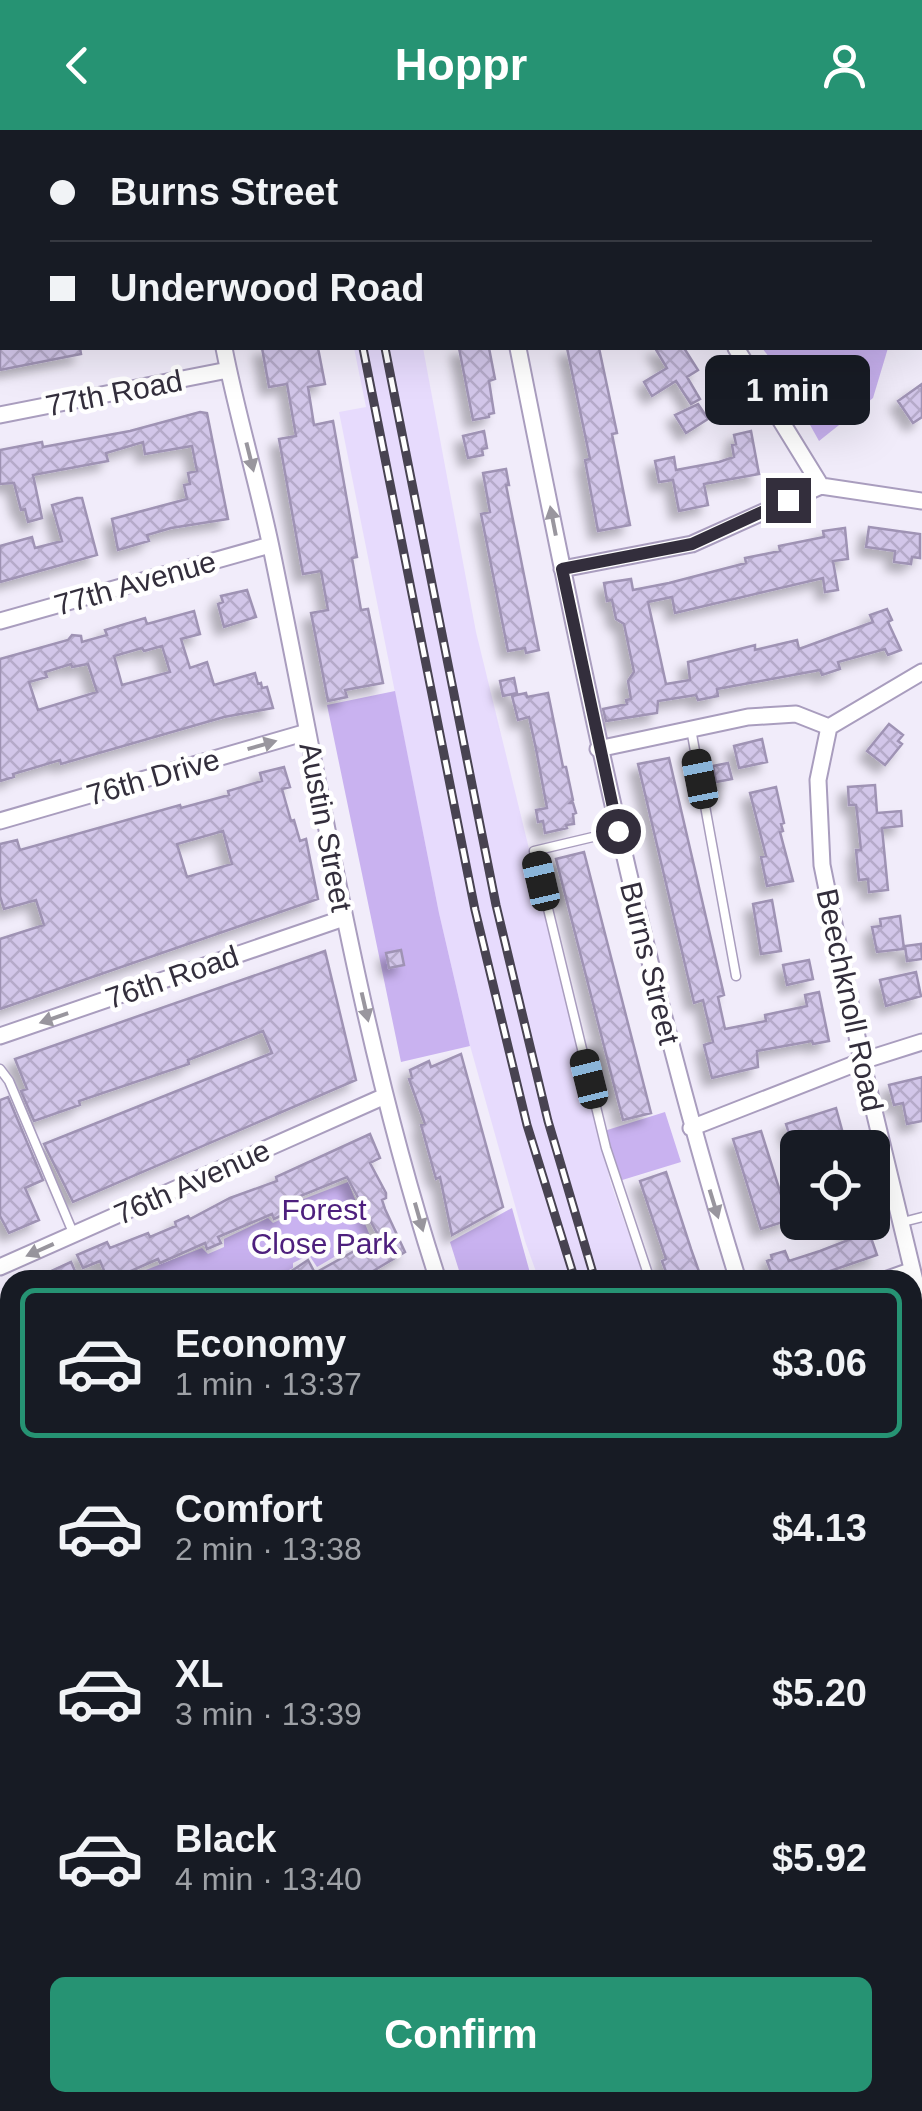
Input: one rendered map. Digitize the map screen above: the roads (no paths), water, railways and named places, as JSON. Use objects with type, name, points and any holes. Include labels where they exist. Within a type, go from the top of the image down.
[{"type":"street","name":"Austin Street","points":[[224,350],[270,545],[344,918],[429,1270]]},
{"type":"street","name":"Burns Street","points":[[518,350],[598,749],[691,1128],[735,1270]]},
{"type":"street","points":[[737,350],[820,486]]},
{"type":"street","name":"77th Road","points":[[0,415],[228,370]]},
{"type":"street","points":[[562,569],[692,544],[820,486],[922,501]]},
{"type":"street","name":"77th Avenue","points":[[0,621],[270,545]]},
{"type":"street","points":[[598,749],[748,717],[796,714],[829,727],[922,672]]},
{"type":"street","name":"Beechknoll Road","points":[[829,727],[818,780],[822,865],[910,1270]]},
{"type":"street","name":"76th Drive","points":[[0,821],[307,732]]},
{"type":"street","name":"76th Road","points":[[0,1036],[344,918]]},
{"type":"street","points":[[691,1128],[862,1061],[922,1042]]},
{"type":"street","name":"76th Avenue","points":[[0,1268],[385,1096]]},
{"type":"lane","points":[[691,729],[736,976]]},
{"type":"lane","points":[[618,831],[534,851],[606,1148],[647,1270]]},
{"type":"lane","points":[[0,1069],[9,1081],[74,1234]]},
{"type":"lane","points":[[899,1224],[922,1217]]},
{"type":"railway","points":[[363,350],[475,910],[527,1125],[572,1270]]},
{"type":"railway","points":[[385,350],[496,905],[548,1121],[592,1270]]},
{"type":"park label","name":"Forest Close Park","points":[[324,1226]]}]
